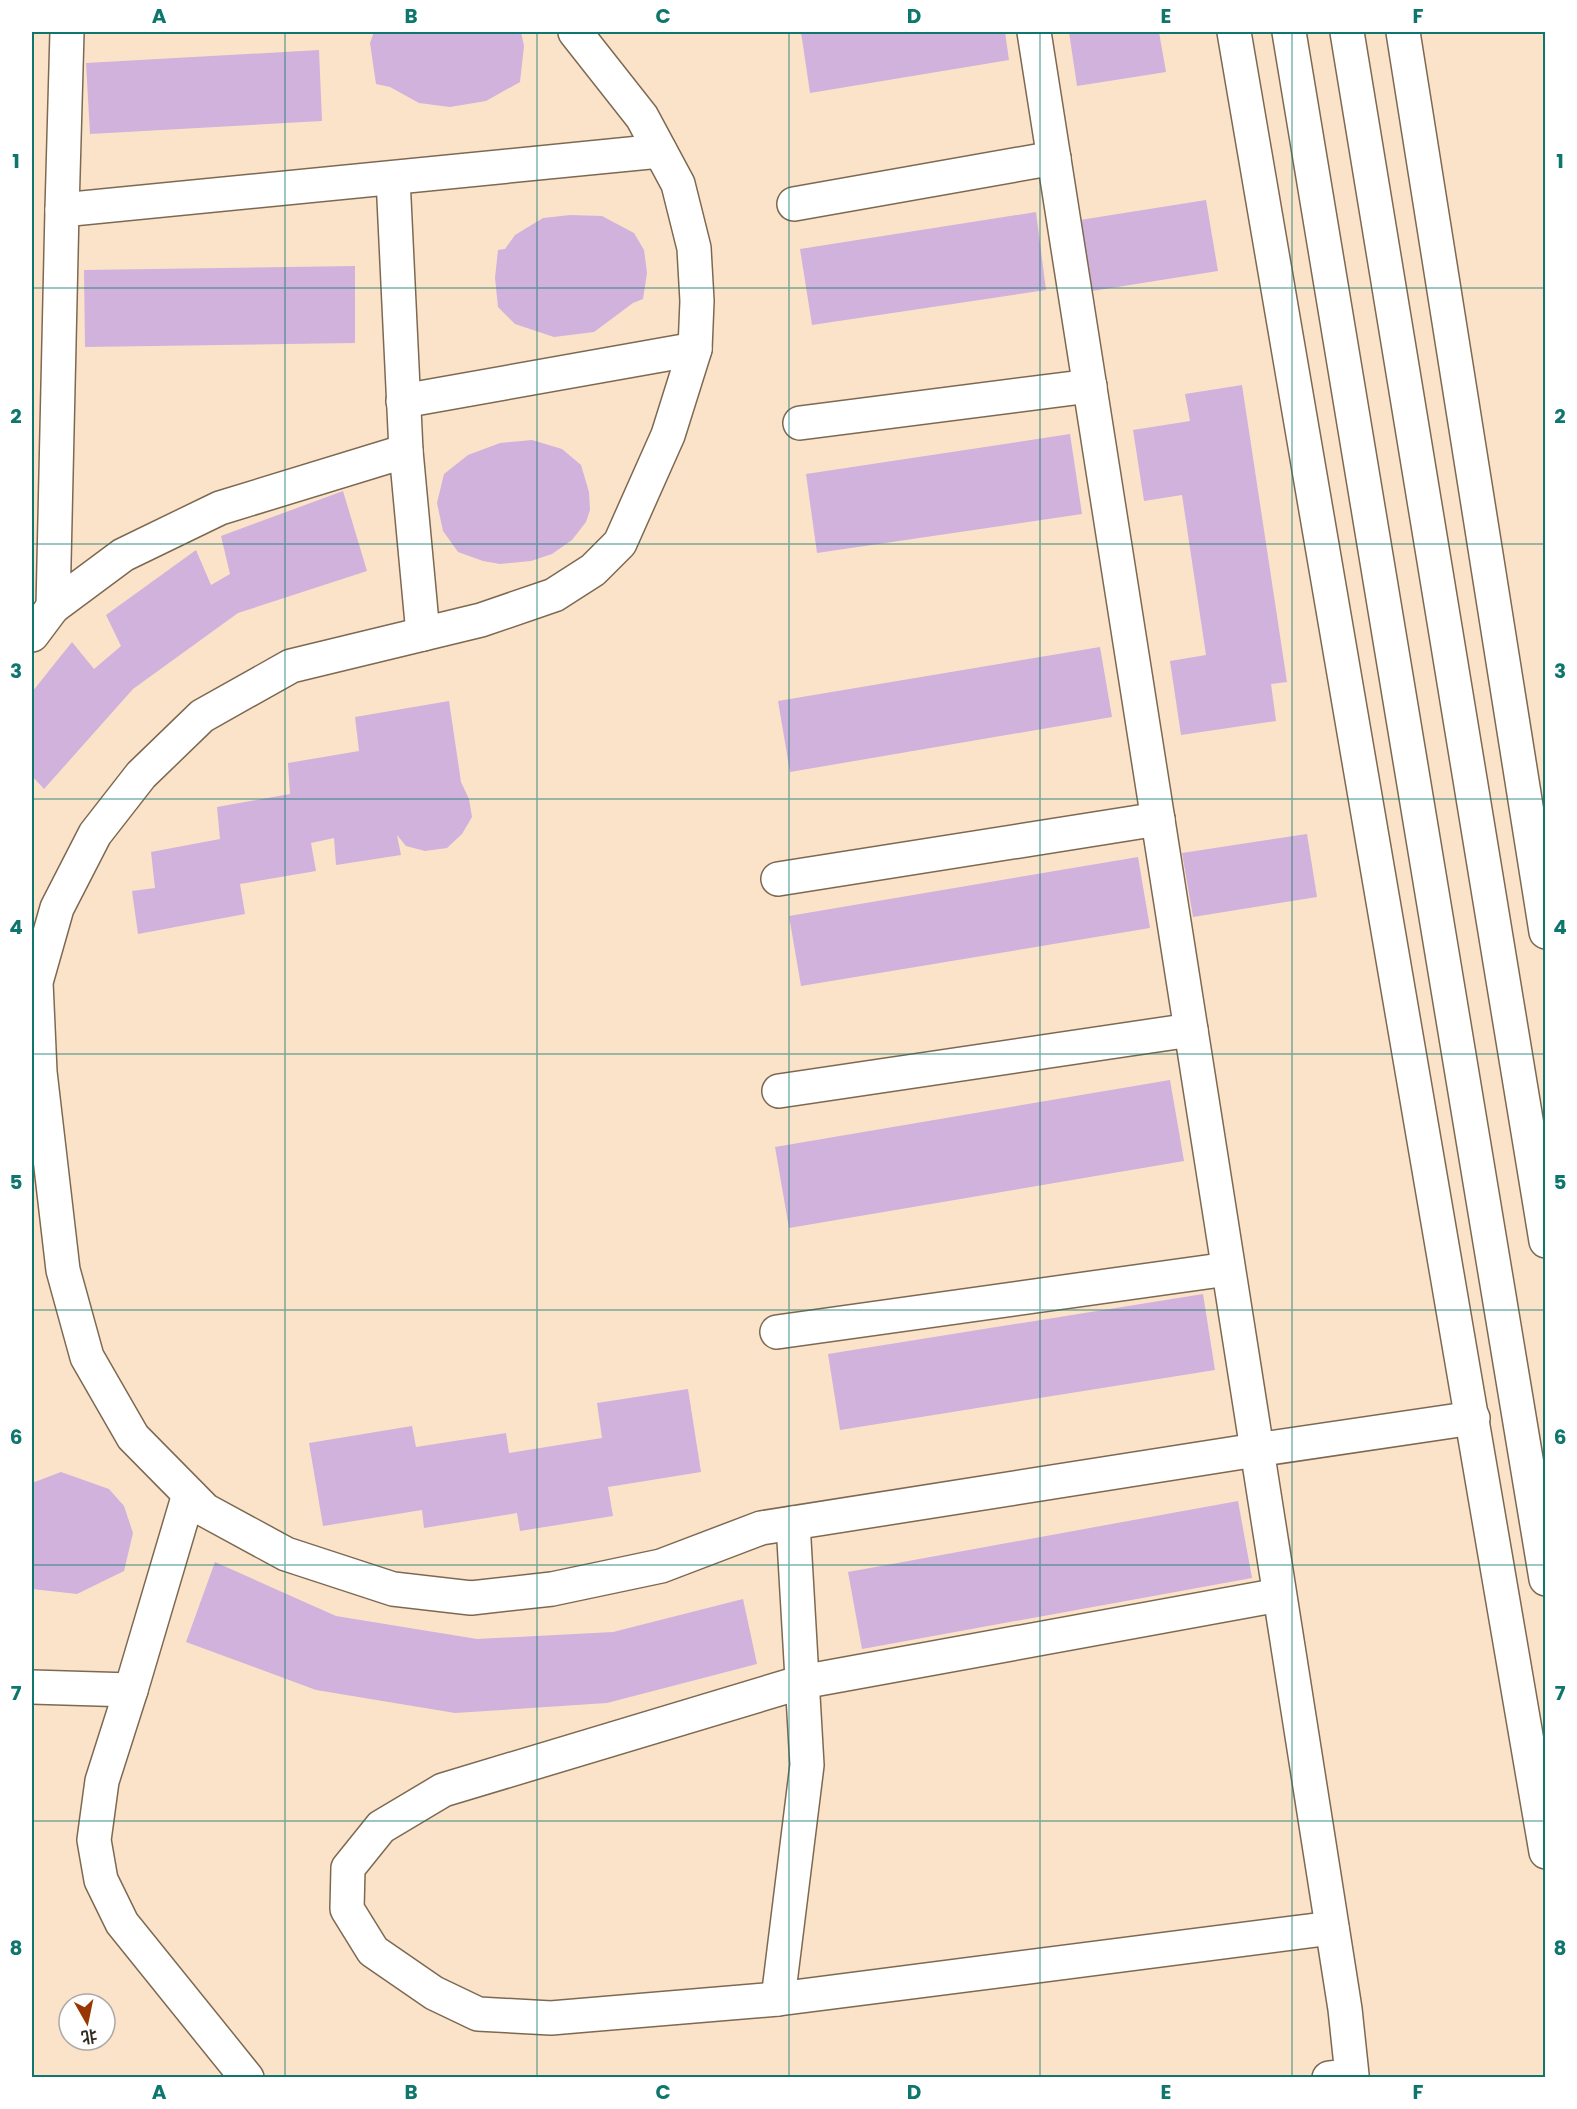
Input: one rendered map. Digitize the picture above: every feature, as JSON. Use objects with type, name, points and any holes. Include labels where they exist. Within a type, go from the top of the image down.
[{"type":"street","points":[[53,607],[43,545],[62,210],[67,32]]},
{"type":"street","points":[[575,32],[642,117],[678,184],[694,248],[697,300],[695,349],[668,435],[620,543],[593,570],[554,595],[481,620],[291,666],[202,716],[141,775],[95,834],[57,908],[36,982],[40,1072],[40,1158],[63,1270],[87,1357],[133,1437],[205,1510],[286,1554],[393,1589],[471,1598],[552,1588],[661,1566],[761,1528],[1473,1418]]},
{"type":"street","points":[[1034,32],[1345,2009],[1352,2075],[1329,2078]]},
{"type":"street","points":[[1234,32],[1473,1418],[1545,1852]]},
{"type":"street","points":[[1289,32],[1545,1579]]},
{"type":"street","points":[[1347,32],[1545,1241]]},
{"type":"street","points":[[1402,32],[1545,932]]},
{"type":"street","points":[[62,210],[660,151]]},
{"type":"street","points":[[794,204],[1054,158]]},
{"type":"street","points":[[393,178],[406,451],[423,634]]},
{"type":"street","points":[[403,401],[695,349]]},
{"type":"street","points":[[800,423],[1090,386]]},
{"type":"street","points":[[32,634],[53,607],[123,555],[220,508],[406,451]]},
{"type":"street","points":[[778,879],[1158,819]]},
{"type":"street","points":[[779,1091],[1191,1030]]},
{"type":"street","points":[[777,1332],[1228,1269]]},
{"type":"street","points":[[189,1494],[102,1781],[94,1840],[101,1880],[122,1923],[248,2078]]},
{"type":"street","points":[[778,1999],[807,1765],[793,1523]]},
{"type":"street","points":[[1279,1595],[802,1682],[443,1790],[381,1827],[348,1868],[347,1909],[373,1951],[434,1993],[478,2014],[551,2018],[778,1999],[1332,1928]]},
{"type":"street","points":[[32,1687],[131,1690]]},
{"type":"building","points":[[374,32],[521,32],[524,46],[520,82],[486,101],[450,107],[419,103],[390,87],[376,84],[370,43]]},
{"type":"building","points":[[801,32],[1005,32],[1009,60],[810,93]]},
{"type":"building","points":[[1069,32],[1159,32],[1166,72],[1077,86]]},
{"type":"building","points":[[319,50],[322,121],[90,134],[86,63]]},
{"type":"building","points":[[1206,200],[1218,271],[1092,291],[1080,220]]},
{"type":"building","points":[[1036,212],[1046,290],[812,325],[800,249]]},
{"type":"building","points":[[570,215],[602,216],[634,233],[644,250],[647,273],[643,299],[633,303],[594,332],[554,337],[515,324],[498,307],[495,278],[498,250],[505,249],[515,235],[543,218]]},
{"type":"building","points":[[355,266],[355,343],[85,347],[84,270]]},
{"type":"building","points":[[1242,385],[1287,682],[1271,684],[1276,721],[1181,735],[1170,661],[1206,655],[1182,495],[1144,501],[1133,430],[1190,421],[1185,394]]},
{"type":"building","points":[[1070,434],[1082,514],[817,553],[806,474]]},
{"type":"building","points":[[532,440],[562,449],[581,465],[589,492],[590,510],[586,522],[572,540],[552,554],[531,561],[500,564],[458,552],[443,531],[437,503],[444,474],[468,455],[500,443]]},
{"type":"building","points":[[343,491],[367,571],[238,613],[133,689],[44,789],[32,776],[32,692],[72,642],[94,669],[121,646],[106,615],[196,550],[211,585],[230,574],[221,536]]},
{"type":"building","points":[[1100,647],[1112,717],[790,772],[778,701]]},
{"type":"building","points":[[449,701],[461,782],[469,799],[472,817],[462,834],[447,848],[425,851],[406,846],[397,835],[401,855],[336,865],[334,838],[311,843],[316,871],[240,884],[245,914],[138,934],[132,891],[155,888],[151,852],[220,839],[217,807],[290,794],[288,763],[359,751],[355,717]]},
{"type":"building","points":[[1307,834],[1317,897],[1193,917],[1182,853]]},
{"type":"building","points":[[1138,857],[1150,928],[801,986],[789,916]]},
{"type":"building","points":[[1170,1080],[1184,1161],[789,1228],[775,1147]]},
{"type":"building","points":[[1203,1294],[1215,1370],[840,1430],[828,1354]]},
{"type":"building","points":[[688,1389],[701,1472],[608,1487],[613,1516],[520,1531],[517,1513],[424,1528],[422,1510],[323,1526],[309,1443],[412,1426],[416,1447],[506,1433],[509,1453],[602,1438],[597,1403]]},
{"type":"building","points":[[61,1472],[109,1489],[124,1506],[133,1533],[124,1571],[77,1594],[32,1589],[32,1483]]},
{"type":"building","points":[[1238,1501],[1252,1578],[862,1649],[848,1572]]},
{"type":"building","points":[[215,1562],[336,1616],[477,1639],[613,1632],[743,1599],[757,1664],[607,1703],[455,1713],[316,1690],[186,1642]]}]
